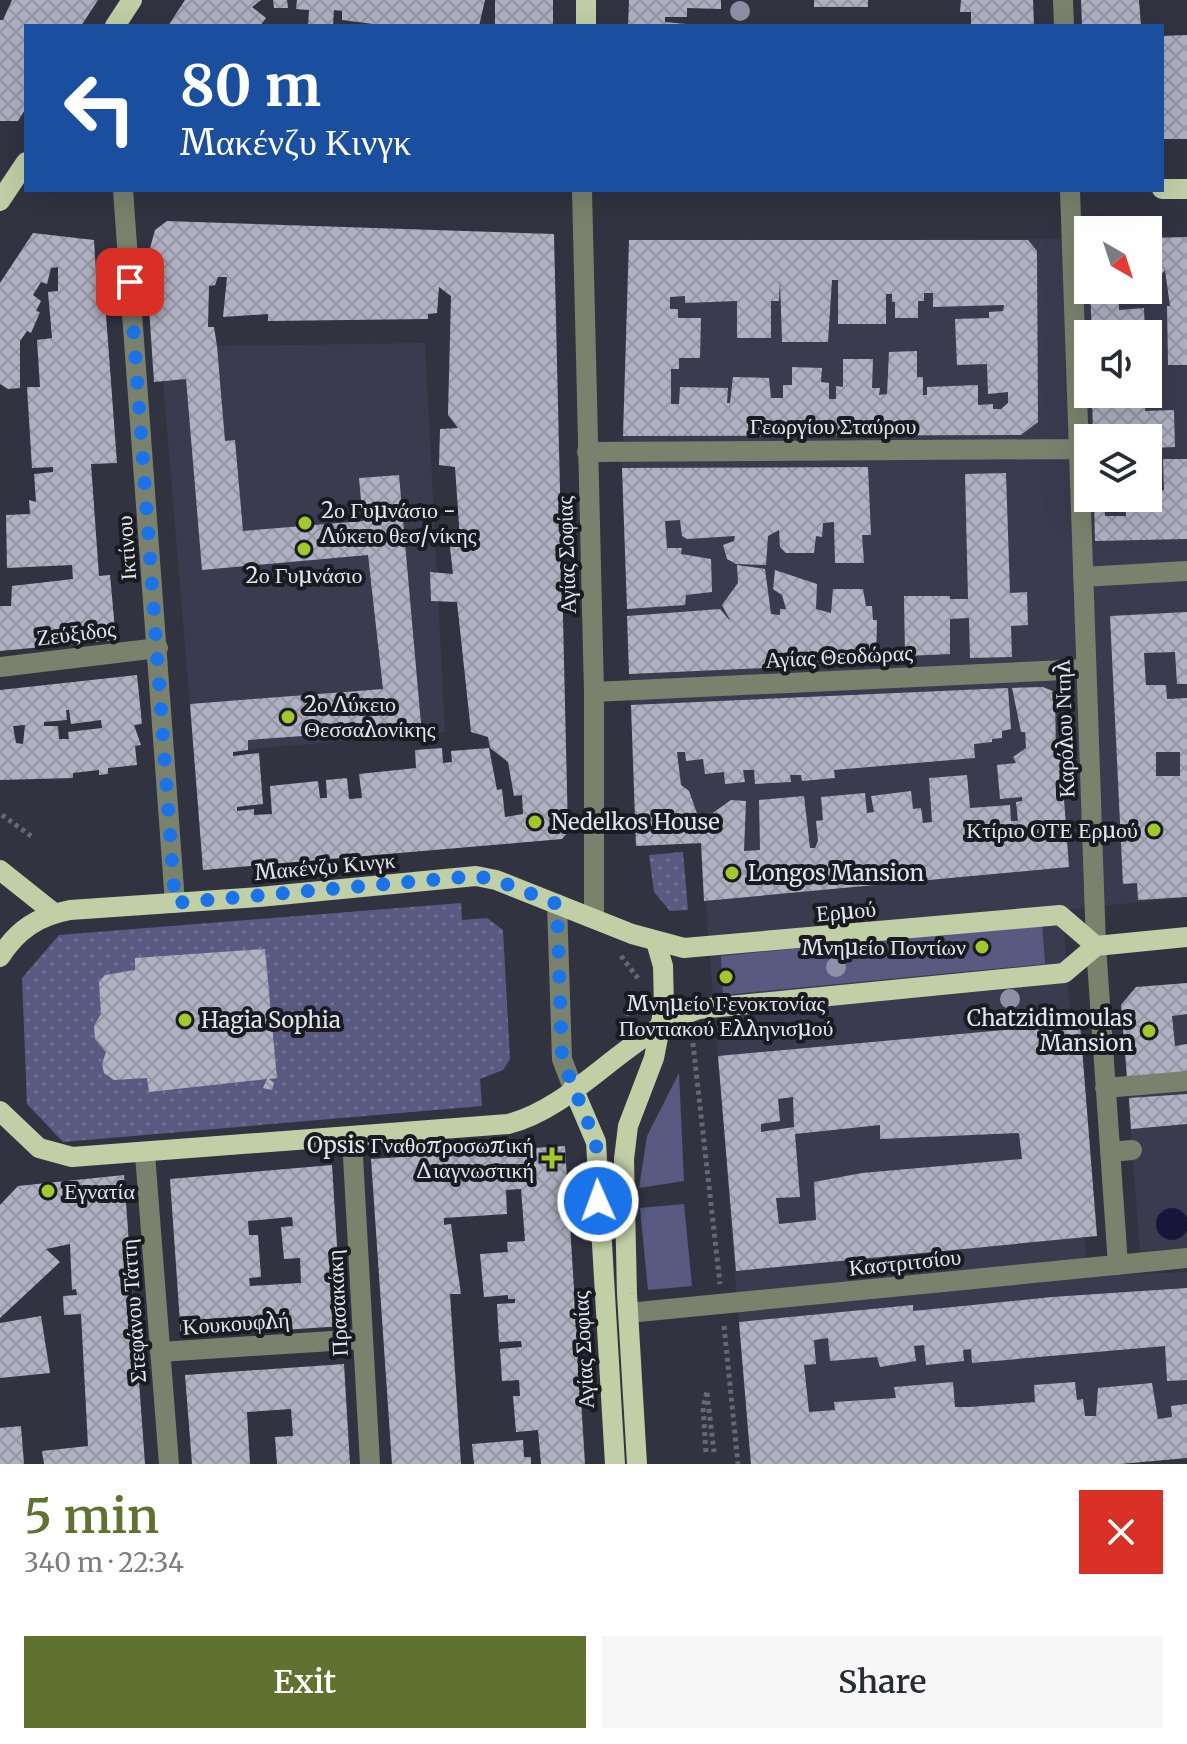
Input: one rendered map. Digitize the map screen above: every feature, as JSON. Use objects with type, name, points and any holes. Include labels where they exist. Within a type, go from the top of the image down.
[{"type":"main road","points":[[116,24],[132,0]]},
{"type":"main road","points":[[586,0],[586,24]]},
{"type":"main road","points":[[0,166],[24,165]]},
{"type":"main road","points":[[0,201],[24,166]]},
{"type":"main road","points":[[1164,189],[1187,189]]},
{"type":"main road","points":[[0,870],[54,913],[28,926],[0,957]]},
{"type":"main road","name":"Μακένζυ Κινγκ","points":[[54,913],[476,876],[496,880],[594,918]]},
{"type":"main road","name":"Ερμού","points":[[594,918],[656,942],[709,948],[1060,915],[1096,946]]},
{"type":"main road","points":[[0,1111],[26,1138],[46,1152],[72,1157],[145,1154],[508,1124],[538,1113],[661,1026],[690,1012],[722,1005],[1064,973],[1096,946],[1187,937]]},
{"type":"main road","points":[[637,1464],[628,1313],[626,1139],[654,1058],[661,1026],[666,989],[656,942]]},
{"type":"main road","name":"Αγίας Σοφίας","points":[[573,1088],[596,1142],[615,1464]]},
{"type":"street","points":[[1063,0],[1064,24]]},
{"type":"street","name":"Ικτίνου","points":[[123,192],[175,903]]},
{"type":"street","name":"Αγίας Σοφίας","points":[[582,192],[594,692],[594,918]]},
{"type":"street","name":"Καρόλου Ντηλ","points":[[1070,192],[1078,424]]},
{"type":"street","name":"Γεωργίου Σταύρου","points":[[587,452],[1074,449]]},
{"type":"street","name":"Καρόλου Ντηλ","points":[[1081,512],[1096,946],[1118,1265]]},
{"type":"street","points":[[1083,577],[1187,571]]},
{"type":"street","name":"Ζεύξιδος","points":[[0,667],[158,648]]},
{"type":"street","name":"Αγίας Θεοδώρας","points":[[594,692],[1086,669]]},
{"type":"street","name":"Αγίας Σοφίας","points":[[557,904],[561,1050],[564,1071],[573,1088]]},
{"type":"street","points":[[1105,1088],[1187,1081]]},
{"type":"street","name":"Πρασακάκη","points":[[352,1138],[370,1464]]},
{"type":"street","points":[[1110,1152],[1132,1150]]},
{"type":"street","name":"Στεφάνου Τάττη","points":[[145,1154],[169,1464]]},
{"type":"street","name":"Καστριτσίου","points":[[628,1313],[1187,1258]]},
{"type":"street","name":"Κουκουφλή","points":[[160,1352],[363,1339]]},
{"type":"path","points":[[2,815],[34,838]]},
{"type":"path","points":[[613,1030],[626,1020],[629,1008],[639,998],[640,979],[628,970],[619,954]]},
{"type":"path","points":[[690,1012],[738,1464]]},
{"type":"path","points":[[706,1452],[703,1408],[707,1391],[714,1452]]},
{"type":"shaded area","points":[[1187,237],[1187,897],[1063,910],[1087,1276],[1187,1272],[1187,1457],[1111,1464],[750,1464],[701,844],[636,846],[622,468],[629,240],[1074,239],[1074,304],[1162,304],[1162,238]]},
{"type":"shaded area","name":"2ο Γυμνάσιο - Λύκειο θεσ/νίκης","points":[[425,343],[445,732],[194,754],[163,382],[154,382],[151,352],[217,346]]},
{"type":"shaded area","points":[[683,852],[688,910],[670,911],[654,892],[649,855]]},
{"type":"shaded area","points":[[461,903],[462,920],[487,918],[503,930],[510,1059],[503,1070],[480,1079],[482,1106],[63,1142],[27,1104],[22,978],[59,935]]},
{"type":"shaded area","points":[[1042,924],[1045,964],[723,995],[721,956]]},
{"type":"shaded area","points":[[1187,983],[1187,1248],[1140,1252],[1121,1005]]},
{"type":"shaded area","points":[[679,1073],[684,1181],[639,1188],[647,1136]]},
{"type":"shaded area","points":[[684,1204],[692,1286],[648,1290],[640,1208]]},
{"type":"shaded area","points":[[1172,1208],[1183,1213],[1188,1224],[1183,1235],[1172,1240],[1161,1235],[1156,1224],[1161,1213]]},
{"type":"building","points":[[12,0],[98,0],[82,24],[24,24],[24,111],[18,121],[0,121],[0,20],[3,20]]},
{"type":"building","points":[[185,0],[261,0],[252,7],[266,18],[262,24],[169,24]]},
{"type":"building","points":[[273,0],[287,0],[288,8],[274,8]]},
{"type":"building","points":[[297,0],[485,0],[479,24],[373,24],[342,20],[342,11],[334,10],[333,24],[308,24],[309,10],[296,9]]},
{"type":"building","points":[[495,0],[553,0],[553,24],[495,24]]},
{"type":"building","points":[[629,0],[721,0],[721,9],[687,8],[687,17],[665,17],[665,22],[686,24],[628,24]]},
{"type":"building","points":[[814,0],[868,0],[868,7],[814,7]]},
{"type":"building","points":[[961,0],[1033,0],[1034,24],[971,24],[971,12],[960,12]]},
{"type":"building","points":[[1081,0],[1139,0],[1141,24],[1082,24]]},
{"type":"building","points":[[1187,35],[1187,139],[1164,139],[1164,36]]},
{"type":"building","points":[[167,221],[554,234],[568,832],[562,839],[203,870],[190,704],[383,689],[368,555],[202,570],[186,379],[154,382],[146,263],[155,230]],"holes":[[[218,277],[227,277],[223,317],[268,314],[268,321],[428,319],[428,314],[437,313],[439,287],[451,296],[448,415],[458,428],[440,429],[439,465],[455,467],[460,539],[449,539],[453,574],[430,572],[431,601],[457,602],[471,732],[488,737],[490,748],[508,762],[514,796],[522,795],[523,814],[505,817],[502,789],[497,790],[489,748],[451,751],[452,762],[443,763],[442,748],[415,750],[416,768],[359,774],[362,798],[349,799],[347,778],[326,780],[327,798],[320,798],[318,781],[270,786],[272,814],[254,815],[254,809],[237,811],[237,807],[263,804],[259,753],[233,756],[233,752],[248,750],[248,740],[386,730],[386,738],[422,735],[399,475],[359,478],[363,521],[243,531],[235,440],[225,441],[217,346],[214,327],[208,327],[209,286],[215,285]]]},
{"type":"building","points":[[33,233],[94,240],[97,288],[104,288],[117,463],[91,464],[99,576],[110,575],[116,640],[0,651],[0,606],[11,606],[12,586],[73,579],[72,565],[7,568],[6,515],[30,514],[29,500],[36,502],[34,474],[53,472],[53,467],[32,468],[27,387],[40,387],[37,340],[52,338],[48,292],[58,291],[58,267],[51,268],[47,284],[41,282],[33,295],[41,301],[36,311],[40,312],[31,333],[27,331],[20,341],[20,388],[8,389],[0,384],[0,283]]},
{"type":"building","points":[[1187,237],[1187,365],[1168,365],[1167,306],[1170,306],[1165,270],[1162,274],[1162,238]]},
{"type":"building","points":[[629,240],[1028,240],[1037,251],[1038,422],[1021,435],[623,436]],"holes":[[[780,280],[782,342],[828,342],[832,280],[838,280],[838,324],[886,324],[886,294],[892,294],[895,318],[918,318],[918,301],[924,301],[924,293],[933,293],[933,307],[1004,305],[1003,311],[989,312],[989,318],[955,319],[957,365],[987,364],[988,394],[1008,392],[1008,403],[1001,409],[993,409],[993,404],[978,405],[978,385],[927,387],[927,395],[923,395],[923,377],[917,377],[917,351],[889,352],[887,394],[879,395],[880,388],[872,388],[873,359],[843,359],[843,387],[836,386],[836,399],[829,399],[829,383],[821,382],[822,368],[792,367],[792,385],[783,385],[783,398],[771,398],[769,378],[733,377],[730,403],[727,403],[728,388],[680,387],[679,404],[671,404],[671,369],[679,369],[679,358],[700,358],[701,318],[678,318],[678,309],[670,309],[670,297],[685,296],[685,303],[737,301],[737,338],[771,338],[771,301],[779,301]]]},
{"type":"building","points":[[1091,304],[1119,304],[1119,310],[1144,308],[1144,320],[1091,320]]},
{"type":"building","points":[[1092,408],[1174,410],[1175,447],[1162,448],[1162,424],[1093,424]]},
{"type":"building","points":[[1163,459],[1187,459],[1187,539],[1095,541],[1094,512],[1105,512],[1105,516],[1126,516],[1126,512],[1162,512]]},
{"type":"building","points":[[868,467],[871,535],[862,535],[864,563],[835,563],[834,522],[823,523],[822,537],[816,536],[814,553],[786,553],[780,547],[779,530],[768,536],[766,565],[736,564],[727,559],[723,545],[734,541],[735,536],[687,539],[682,536],[680,520],[665,521],[667,548],[682,548],[681,554],[711,559],[712,592],[686,595],[685,605],[627,609],[622,468]]},
{"type":"building","points":[[1006,473],[1010,593],[1027,592],[1028,625],[1011,626],[1012,657],[970,658],[969,618],[950,619],[950,654],[905,656],[904,596],[968,599],[965,474]]},
{"type":"building","points":[[737,565],[765,569],[771,614],[780,615],[780,609],[786,609],[782,595],[773,589],[775,570],[817,584],[816,609],[831,613],[833,589],[863,589],[866,606],[872,606],[873,620],[877,620],[876,663],[629,674],[627,616],[720,609],[731,622],[722,605],[738,583]]},
{"type":"building","name":"Κτίριο ΟΤΕ Ερμού","points":[[1187,612],[1187,684],[1177,684],[1175,652],[1144,653],[1146,685],[1166,685],[1167,699],[1187,698],[1187,897],[1138,900],[1137,883],[1123,884],[1110,616]],"holes":[[[1156,752],[1180,752],[1180,776],[1156,776]]]},
{"type":"building","points":[[137,675],[142,724],[134,725],[141,745],[135,746],[137,765],[108,768],[108,774],[99,775],[99,770],[73,773],[73,778],[0,780],[0,690]],"holes":[[[66,710],[69,710],[71,724],[101,720],[102,728],[68,732],[69,739],[59,739],[58,726],[44,726],[44,722],[67,720]],[[25,725],[23,744],[16,743],[13,726]]]},
{"type":"building","points":[[1043,687],[1055,692],[1056,759],[1061,759],[1069,867],[704,901],[701,843],[636,846],[631,705],[1008,688],[1011,729],[1002,731],[1002,738],[974,744],[975,758],[834,770],[835,778],[802,781],[801,775],[790,775],[791,782],[755,784],[754,770],[743,770],[745,782],[725,784],[724,772],[705,774],[703,759],[686,761],[685,752],[677,752],[681,785],[689,791],[700,822],[731,800],[746,801],[744,851],[760,850],[759,800],[804,796],[810,848],[815,848],[818,841],[816,821],[823,820],[821,797],[865,793],[867,813],[874,812],[871,796],[911,791],[913,809],[921,808],[923,823],[932,822],[929,778],[967,775],[970,808],[1010,805],[1011,821],[1018,821],[1016,802],[1022,801],[1022,797],[1000,799],[997,765],[1016,763],[1013,757],[1026,748],[1025,732],[1021,732],[1012,688]]},
{"type":"building","name":"Hagia Sophia","points":[[265,949],[277,1078],[269,1079],[274,1083],[272,1090],[263,1088],[267,1079],[149,1092],[147,1078],[114,1080],[104,1073],[102,1064],[106,1052],[95,1039],[94,1026],[101,1014],[99,982],[105,975],[135,970],[135,958]]},
{"type":"building","name":"Chatzidimoulas Mansion","points":[[1187,983],[1187,1014],[1172,1016],[1175,1046],[1187,1044],[1187,1072],[1127,1077],[1121,1005],[1136,987]]},
{"type":"building","points":[[1080,1023],[1097,1236],[736,1271],[718,1056]],"holes":[[[793,1097],[794,1127],[761,1132],[761,1124],[780,1121],[778,1099]],[[880,1125],[880,1139],[1019,1133],[1022,1159],[862,1173],[814,1182],[816,1220],[779,1224],[776,1198],[800,1197],[795,1134]]]},
{"type":"building","points":[[1187,1094],[1187,1124],[1131,1129],[1129,1098]]},
{"type":"building","points":[[565,1146],[585,1464],[541,1464],[538,1430],[516,1432],[513,1396],[520,1396],[519,1380],[502,1381],[500,1349],[522,1347],[521,1341],[499,1342],[497,1304],[515,1303],[515,1299],[508,1299],[508,1295],[484,1297],[480,1254],[508,1252],[507,1242],[525,1241],[521,1189],[506,1190],[507,1214],[444,1218],[444,1225],[451,1224],[461,1294],[450,1294],[461,1464],[392,1464],[371,1159]]},
{"type":"building","points":[[332,1165],[342,1326],[181,1337],[170,1179]],"holes":[[[292,1217],[293,1226],[281,1227],[284,1259],[300,1258],[301,1283],[250,1286],[249,1278],[261,1277],[258,1235],[249,1235],[248,1221]]]},
{"type":"building","points":[[124,1175],[145,1464],[44,1464],[42,1451],[88,1446],[81,1314],[64,1315],[63,1296],[77,1295],[76,1289],[72,1290],[70,1244],[46,1249],[60,1262],[0,1318],[0,1205],[18,1186]]},
{"type":"building","points":[[1187,1288],[1187,1380],[1167,1381],[1165,1346],[972,1363],[971,1349],[963,1350],[964,1361],[926,1365],[924,1345],[914,1346],[916,1361],[880,1367],[877,1357],[830,1361],[828,1338],[814,1340],[816,1364],[804,1365],[809,1412],[835,1410],[834,1402],[896,1398],[894,1387],[953,1382],[955,1407],[1035,1402],[1034,1385],[1075,1382],[1077,1400],[1083,1399],[1085,1416],[1096,1416],[1098,1388],[1152,1383],[1158,1419],[1172,1417],[1171,1406],[1187,1404],[1187,1458],[1120,1464],[751,1464],[739,1322],[913,1305],[913,1311]]},
{"type":"building","points":[[41,1316],[50,1373],[0,1378],[0,1323]]},
{"type":"building","points":[[344,1364],[350,1464],[277,1464],[275,1437],[293,1436],[291,1409],[247,1412],[250,1464],[192,1464],[185,1375]]},
{"type":"building","points":[[21,1426],[24,1464],[0,1464],[0,1428]]},
{"type":"building","points":[[523,1440],[524,1457],[531,1457],[531,1464],[474,1464],[472,1444]]},
{"type":"place","name":"2ο Γυμνάσιο - Λύκειο θεσ/νίκης","points":[[305,523]]},
{"type":"place","name":"2ο Γυμνάσιο","points":[[304,549]]},
{"type":"place","name":"2ο Λύκειο Θεσσαλονίκης","points":[[288,717]]},
{"type":"place","name":"Nedelkos House","points":[[535,822]]},
{"type":"place","name":"Κτίριο ΟΤΕ Ερμού","points":[[1154,830]]},
{"type":"place","name":"Longos Mansion","points":[[732,873]]},
{"type":"place","name":"Μνημείο Ποντίων","points":[[982,947]]},
{"type":"place","name":"Μνημείο Γενοκτονίας Ποντιακού Ελληνισμού","points":[[726,977]]},
{"type":"place","name":"Hagia Sophia","points":[[185,1020]]},
{"type":"place","name":"Chatzidimoulas Mansion","points":[[1149,1031]]},
{"type":"place","name":"Opsis Γναθοπροσωπική Διαγνωστική","points":[[552,1158]]},
{"type":"place","name":"Εγνατία","points":[[48,1191]]},
{"type":"route","points":[[130,282],[175,903],[476,876],[496,880],[557,904],[562,1059],[564,1071],[589,1120],[596,1142],[598,1201]]}]
